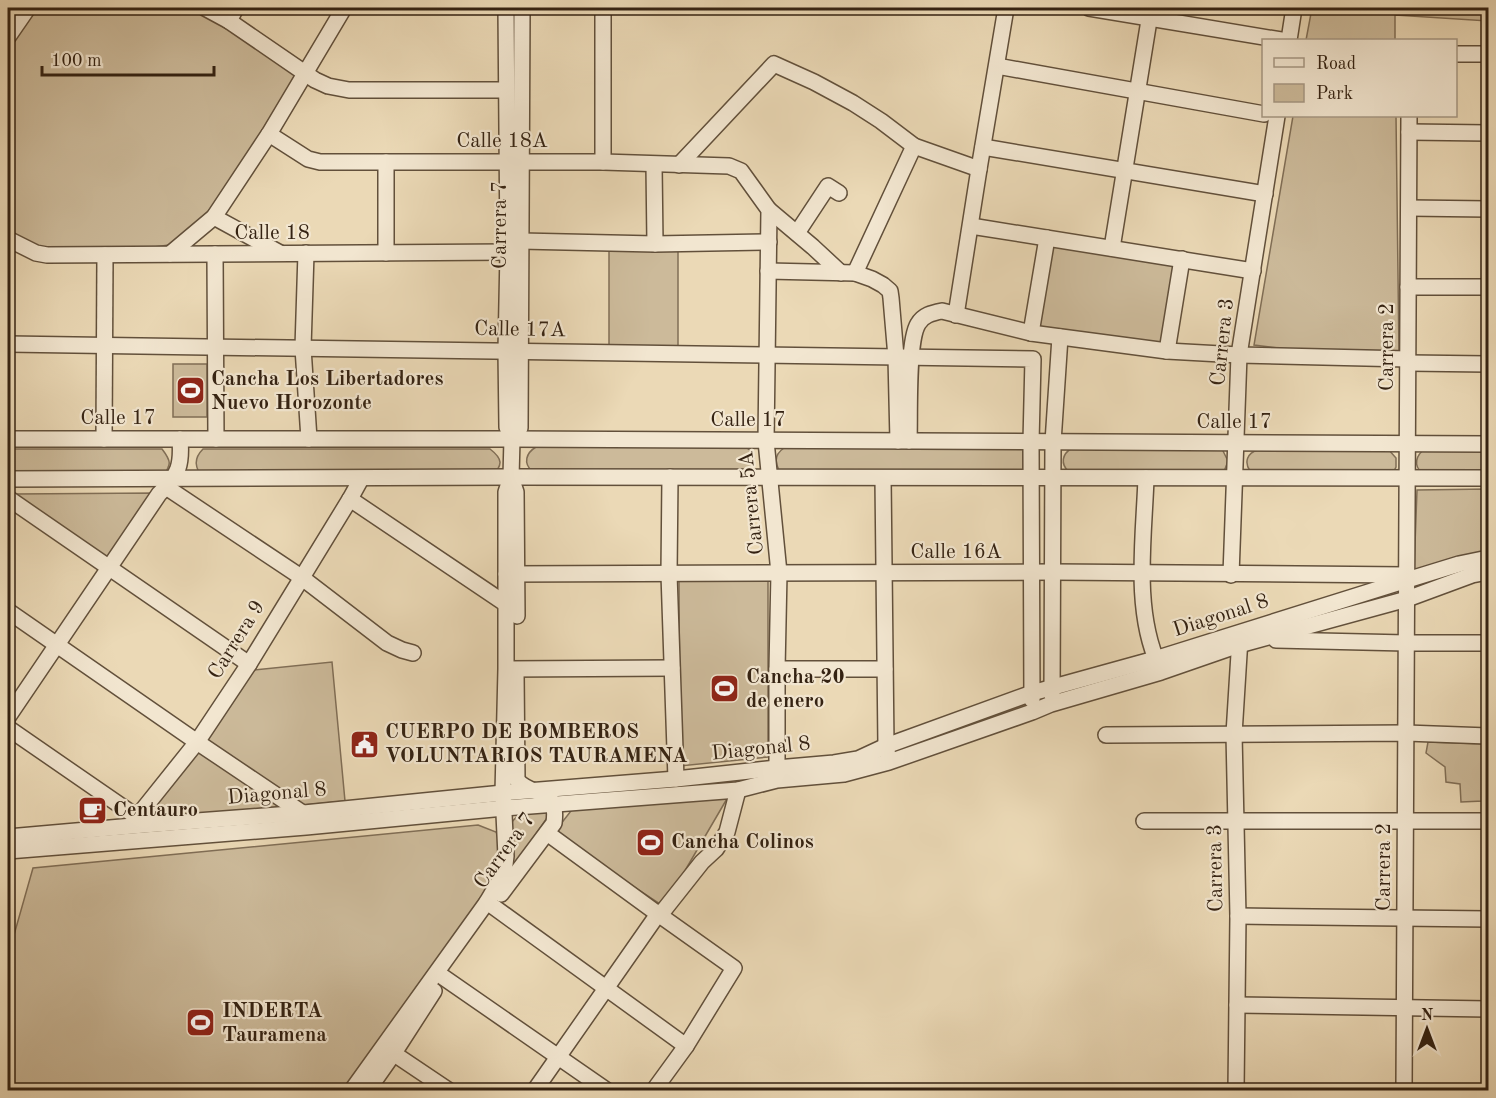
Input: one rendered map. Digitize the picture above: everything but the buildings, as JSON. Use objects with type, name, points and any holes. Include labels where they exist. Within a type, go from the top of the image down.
[{"type":"street","points":[[8,37],[28,8]]},
{"type":"street","points":[[205,8],[233,14],[304,74],[328,86],[349,90],[507,90]]},
{"type":"street","points":[[170,254],[214,218],[269,134],[344,8]]},
{"type":"street","name":"Carrera 7","points":[[506,8],[507,90],[521,241],[513,351]]},
{"type":"street","name":"Carrera 7","points":[[352,1090],[388,1050],[443,977],[489,904],[504,873],[506,856],[503,801],[511,668],[516,492],[511,477],[512,439],[520,428],[508,252],[515,163],[522,8]]},
{"type":"street","points":[[603,8],[603,162]]},
{"type":"street","points":[[956,315],[1006,8]]},
{"type":"street","points":[[1089,8],[1150,13],[1276,39]]},
{"type":"street","points":[[1289,39],[1294,8]]},
{"type":"street","points":[[1112,248],[1150,13]]},
{"type":"street","points":[[1457,54],[1488,54]]},
{"type":"street","points":[[679,165],[774,64],[853,103],[914,146],[979,169]]},
{"type":"street","points":[[997,66],[1262,114]]},
{"type":"street","name":"Carrera 3","points":[[1231,575],[1239,355],[1264,194],[1272,117]]},
{"type":"street","name":"Carrera 2","points":[[1404,1090],[1409,117]]},
{"type":"street","points":[[1409,132],[1488,133]]},
{"type":"street","name":"Calle 18A","points":[[269,134],[308,159],[320,162],[603,162],[729,166],[741,171],[769,210]]},
{"type":"street","points":[[848,273],[914,146]]},
{"type":"street","points":[[983,147],[1264,194]]},
{"type":"street","points":[[386,162],[386,253]]},
{"type":"street","points":[[654,165],[655,244]]},
{"type":"street","points":[[796,233],[828,186],[839,193]]},
{"type":"street","points":[[1409,208],[1488,209]]},
{"type":"street","points":[[769,210],[848,273]]},
{"type":"street","name":"Carrera 5A","points":[[769,210],[766,441],[780,573],[777,768]]},
{"type":"street","points":[[214,218],[282,254]]},
{"type":"street","points":[[971,226],[1253,271]]},
{"type":"street","points":[[1030,333],[1047,238]]},
{"type":"street","name":"Calle 18","points":[[8,239],[36,253],[47,255],[508,252]]},
{"type":"street","points":[[521,241],[655,244],[769,242]]},
{"type":"street","points":[[306,253],[303,348],[309,439]]},
{"type":"street","points":[[215,254],[216,439]]},
{"type":"street","points":[[104,439],[105,255]]},
{"type":"street","points":[[1167,351],[1182,259]]},
{"type":"street","points":[[768,271],[848,273],[872,279],[890,291],[904,357],[904,441]]},
{"type":"street","points":[[1408,287],[1488,287]]},
{"type":"street","points":[[904,357],[918,323],[928,314],[942,311],[1030,333],[1167,351],[1488,364]]},
{"type":"street","points":[[1051,704],[1053,686],[1053,442],[1060,337]]},
{"type":"street","name":"Calle 17A","points":[[8,344],[1033,359],[1031,442]]},
{"type":"street","name":"Calle 17","points":[[8,439],[1488,444]]},
{"type":"street","points":[[8,717],[159,494],[180,467],[180,439]]},
{"type":"street","points":[[1031,442],[1032,712]]},
{"type":"street","points":[[8,479],[169,483],[511,477],[1488,478]]},
{"type":"street","points":[[670,477],[669,574],[676,779]]},
{"type":"street","points":[[883,478],[888,754]]},
{"type":"street","points":[[1146,478],[1143,604],[1148,635],[1158,665]]},
{"type":"street","name":"Carrera 9","points":[[143,827],[249,663],[361,479]]},
{"type":"street","points":[[169,483],[301,577],[387,642],[414,653]]},
{"type":"street","points":[[8,498],[249,663]]},
{"type":"street","points":[[350,499],[506,604]]},
{"type":"street","name":"Diagonal 8","points":[[503,801],[537,790],[834,763],[888,754],[1032,712],[1407,577],[1488,558]]},
{"type":"street","name":"Calle 16A","points":[[512,574],[1053,572],[1407,577]]},
{"type":"street","name":"Diagonal 8","points":[[1239,639],[1258,640],[1407,599],[1472,575],[1488,572]]},
{"type":"street","name":"Carrera 7","points":[[368,1090],[388,1050],[489,904],[554,823],[553,804],[547,795],[537,790],[527,789],[517,780],[506,604],[512,574]]},
{"type":"street","points":[[8,611],[305,820]]},
{"type":"street","name":"Carrera 3","points":[[1236,1090],[1238,916],[1234,734],[1239,639]]},
{"type":"street","points":[[1258,640],[1488,644]]},
{"type":"street","name":"Diagonal 8","points":[[8,837],[143,827],[305,820],[503,801],[553,804],[738,790],[777,780],[844,774],[1032,693],[1053,686],[1158,665]]},
{"type":"street","points":[[511,668],[672,668]]},
{"type":"street","points":[[777,669],[885,669]]},
{"type":"street","points":[[8,728],[143,827]]},
{"type":"street","points":[[1106,735],[1406,733],[1488,736]]},
{"type":"street","points":[[535,1090],[658,914],[664,910],[702,862],[716,849],[726,832],[738,790]]},
{"type":"street","points":[[1144,821],[1488,821]]},
{"type":"street","name":"Diagonal 8","points":[[8,851],[143,827]]},
{"type":"street","points":[[547,833],[734,968],[686,1046],[654,1090]]},
{"type":"street","points":[[489,904],[686,1046]]},
{"type":"street","points":[[1238,916],[1488,918]]},
{"type":"street","points":[[443,977],[606,1090]]},
{"type":"street","points":[[1237,1005],[1488,1010]]},
{"type":"street","points":[[388,1050],[448,1090]]},
{"type":"green space","points":[[33,8],[193,8],[228,26],[298,72],[207,220],[169,245],[115,252],[40,249],[8,230],[8,49]]},
{"type":"green space","points":[[1312,8],[1488,8],[1488,21],[1395,15],[1395,39],[1306,39]]},
{"type":"green space","points":[[1293,117],[1396,117],[1399,355],[1337,355],[1254,345]]},
{"type":"green space","points":[[1048,241],[1179,261],[1166,346],[1035,327]]},
{"type":"green space","points":[[609,249],[678,249],[678,348],[609,348]]},
{"type":"green space","name":"Cancha Los Libertadores Nuevo Horozonte","points":[[173,364],[207,364],[207,417],[173,417]]},
{"type":"green space","points":[[536,447],[744,447],[751,451],[754,461],[749,472],[532,471],[527,465],[527,458]]},
{"type":"green space","points":[[1023,447],[1023,473],[779,470],[776,464],[777,455],[784,448]]},
{"type":"green space","points":[[1072,448],[1222,449],[1228,461],[1222,472],[1069,472],[1064,466],[1063,459]]},
{"type":"green space","points":[[1488,448],[1488,475],[1422,473],[1417,467],[1419,454],[1425,449]]},
{"type":"green space","points":[[8,449],[162,449],[169,463],[163,477],[8,478]]},
{"type":"green space","points":[[203,449],[490,449],[499,459],[500,465],[492,476],[203,478],[196,464]]},
{"type":"green space","points":[[1388,449],[1396,458],[1394,471],[1250,471],[1247,464],[1249,456],[1258,450]]},
{"type":"green space","points":[[1488,489],[1488,550],[1414,572],[1417,490]]},
{"type":"green space","points":[[155,493],[107,560],[15,494]]},
{"type":"green space","name":"Cancha 20 de enero","points":[[679,581],[768,581],[768,757],[680,766]]},
{"type":"green space","points":[[332,662],[345,801],[303,805],[205,740],[253,670]]},
{"type":"green space","points":[[1428,742],[1485,744],[1484,769],[1488,770],[1488,783],[1485,784],[1483,801],[1461,802],[1460,784],[1446,782],[1445,767],[1426,753]]},
{"type":"green space","points":[[200,746],[289,806],[148,818],[148,814]]},
{"type":"green space","points":[[728,797],[663,906],[553,834],[574,807]]},
{"type":"green space","points":[[546,811],[549,815],[509,873],[511,823],[519,814]]},
{"type":"green space","name":"INDERTA Tauramena","points":[[478,825],[496,832],[502,846],[499,876],[348,1090],[8,1090],[8,956],[33,868]]},
{"type":"place","name":"Cancha Los Libertadores Nuevo Horozonte","points":[[190,391]]},
{"type":"place","name":"Cancha 20 de enero","points":[[725,689]]},
{"type":"place","name":"CUERPO DE BOMBEROS VOLUNTARIOS TAURAMENA","points":[[364,744]]},
{"type":"place","name":"Centauro","points":[[92,810]]},
{"type":"place","name":"Cancha Colinos","points":[[650,842]]},
{"type":"place","name":"INDERTA Tauramena","points":[[201,1023]]}]
